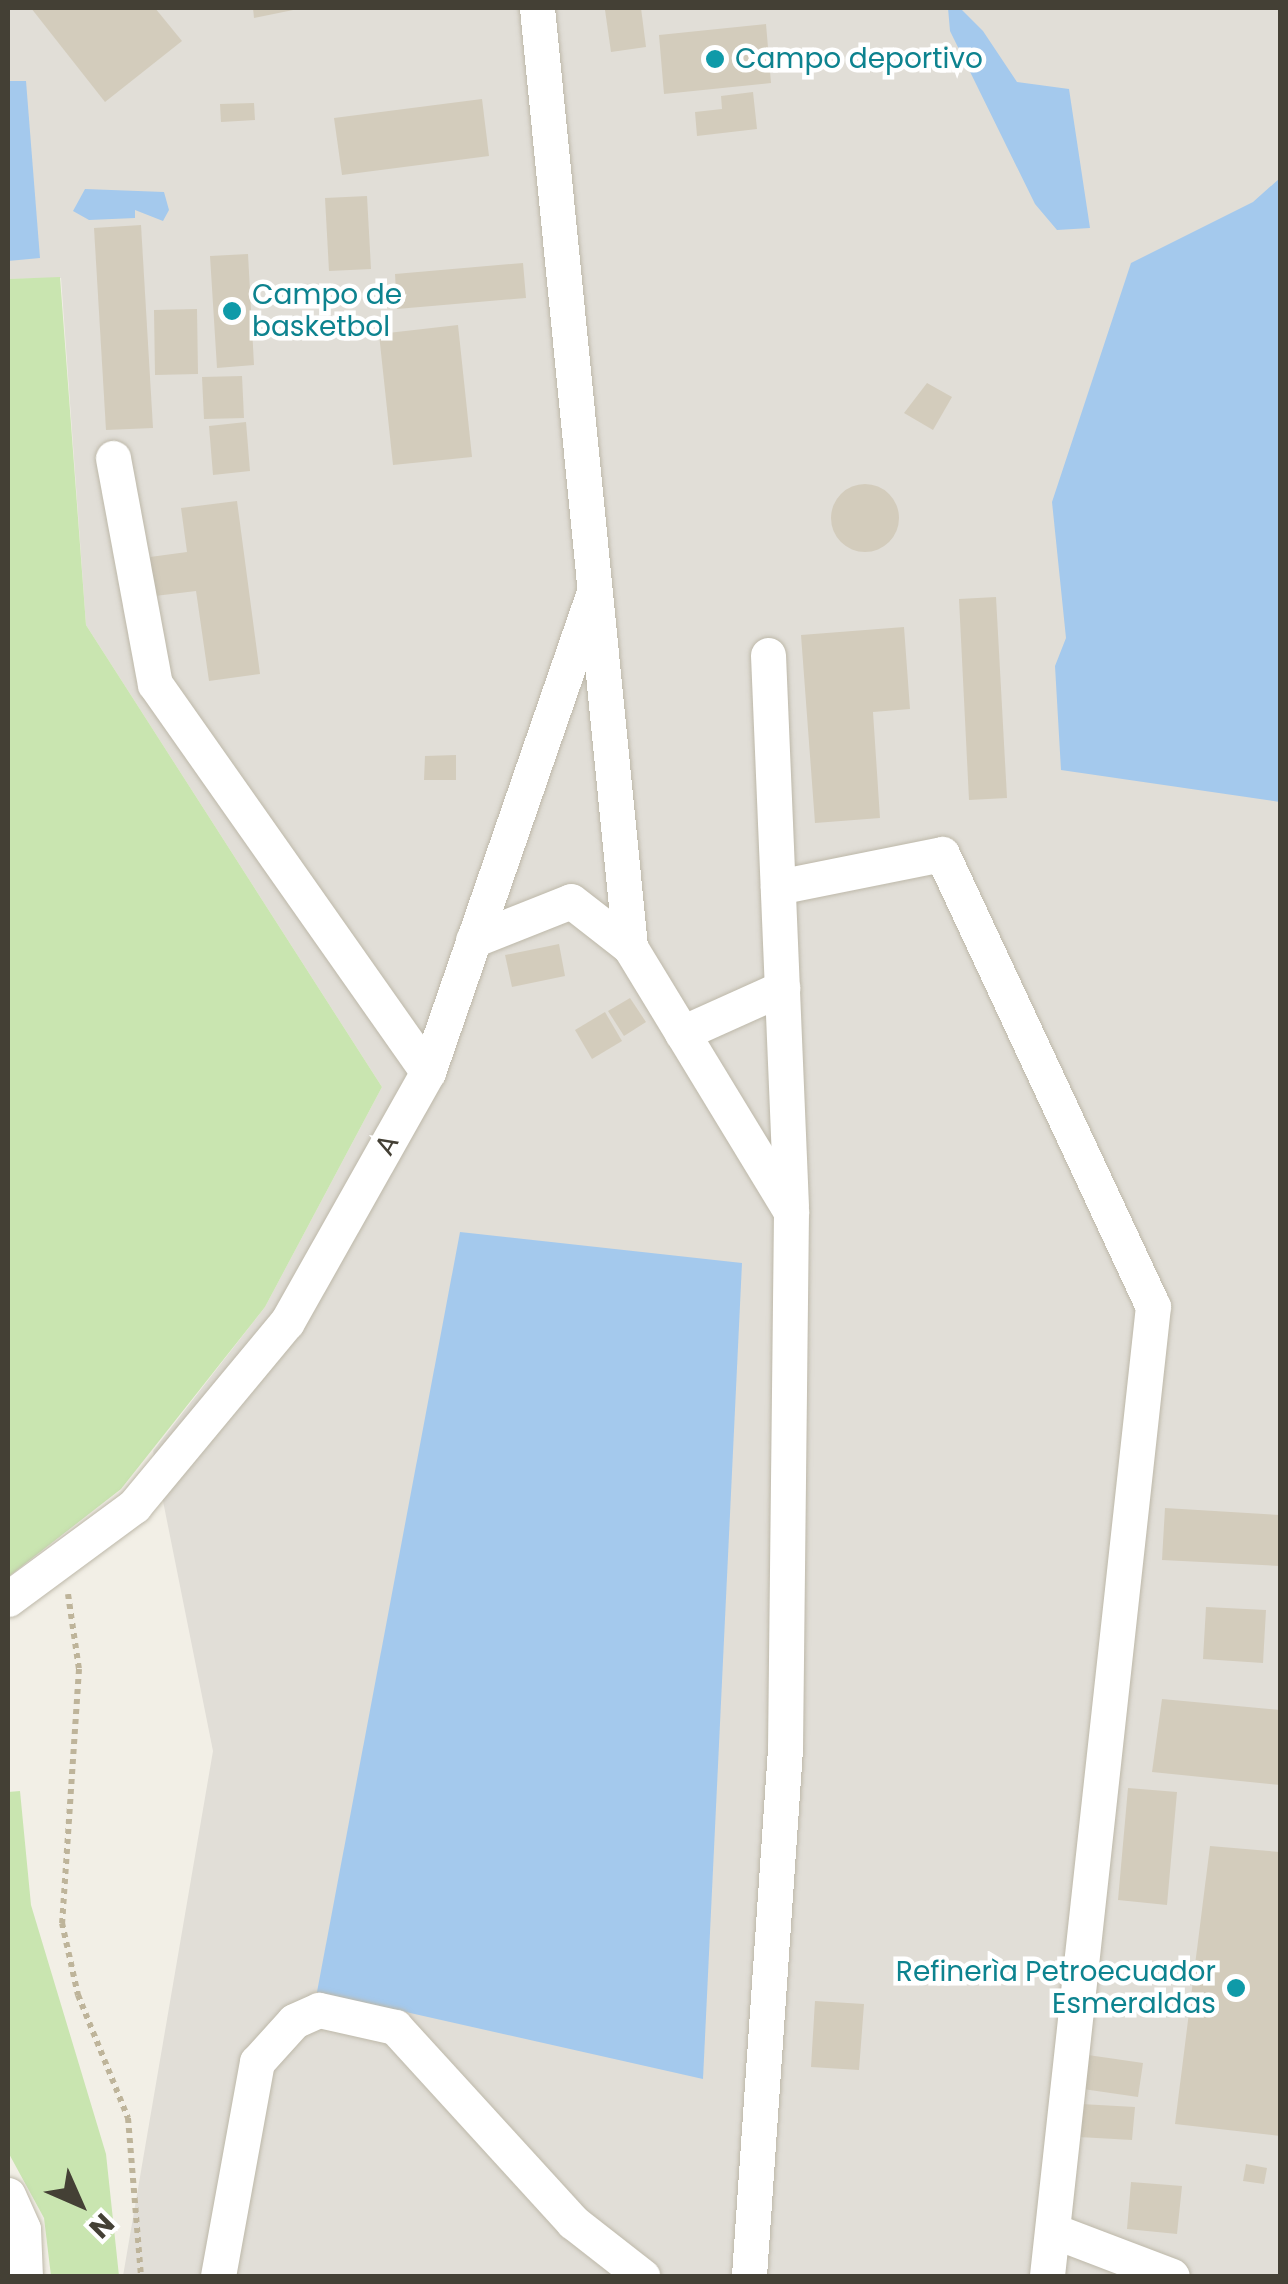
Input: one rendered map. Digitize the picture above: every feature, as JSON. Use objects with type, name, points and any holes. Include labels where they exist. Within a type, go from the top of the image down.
[{"type":"street","points":[[537,8],[630,947]]},
{"type":"street","points":[[113,458],[155,684],[428,1072]]},
{"type":"street","name":"A","points":[[8,1599],[134,1506],[287,1322],[428,1072],[596,585]]},
{"type":"street","points":[[749,2276],[785,1750],[791,1212],[768,655]]},
{"type":"street","points":[[778,887],[942,854],[1153,1306],[1054,2231],[1046,2276]]},
{"type":"street","points":[[474,940],[571,900],[630,947],[791,1212]]},
{"type":"street","points":[[682,1033],[782,988]]},
{"type":"street","points":[[218,2276],[257,2062],[294,2020],[319,2010],[395,2026],[573,2222],[642,2276]]},
{"type":"street","points":[[8,2195],[24,2229],[25,2276]]},
{"type":"street","points":[[1054,2231],[1172,2276]]},
{"type":"path","points":[[63,1558],[78,1669],[62,1923],[78,1995],[128,2118],[141,2276]]},
{"type":"shaded area","points":[[8,8],[1280,8],[1280,2276],[123,2276],[213,1751],[153,1451],[265,1307],[382,1087],[86,625],[61,278],[8,279]]},
{"type":"green space","points":[[60,277],[86,625],[382,1087],[265,1307],[121,1489],[8,1577],[8,279]]},
{"type":"green space","points":[[20,1791],[31,1905],[106,2154],[119,2276],[51,2276],[44,2218],[8,2152],[8,1792]]},
{"type":"water","points":[[948,8],[960,8],[983,31],[1017,82],[1069,89],[1090,228],[1057,230],[1035,204],[950,31]]},
{"type":"water","points":[[8,81],[26,81],[40,258],[8,261]]},
{"type":"water","points":[[1280,178],[1280,802],[1061,770],[1055,666],[1066,638],[1052,502],[1131,263],[1253,202]]},
{"type":"water","points":[[85,189],[164,192],[169,210],[163,221],[135,210],[135,218],[89,220],[73,211]]},
{"type":"water","points":[[460,1232],[742,1263],[703,2079],[317,1992]]},
{"type":"building","points":[[31,8],[155,8],[182,41],[105,102]]},
{"type":"building","points":[[253,8],[298,8],[298,9],[254,18]]},
{"type":"building","points":[[641,8],[646,47],[611,52],[605,10]]},
{"type":"building","name":"Campo deportivo","points":[[766,24],[771,83],[664,94],[659,35]]},
{"type":"building","points":[[753,92],[757,129],[697,136],[695,112],[722,109],[721,96]]},
{"type":"building","points":[[482,99],[489,156],[342,175],[334,118]]},
{"type":"building","points":[[254,103],[255,120],[221,122],[220,104]]},
{"type":"building","points":[[367,196],[371,269],[329,271],[325,198]]},
{"type":"building","points":[[141,225],[153,428],[106,430],[94,228]]},
{"type":"building","name":"Campo de basketbol","points":[[248,254],[254,365],[217,368],[210,256]]},
{"type":"building","points":[[523,263],[526,298],[397,309],[395,274]]},
{"type":"building","points":[[197,309],[198,374],[155,375],[154,310]]},
{"type":"building","points":[[458,325],[472,457],[393,465],[379,334]]},
{"type":"building","points":[[242,376],[244,418],[204,419],[202,377]]},
{"type":"building","points":[[927,383],[952,397],[933,430],[904,413]]},
{"type":"building","points":[[246,422],[250,471],[213,475],[209,426]]},
{"type":"building","points":[[865,484],[878,486],[889,494],[897,505],[897,531],[889,542],[878,550],[865,552],[852,550],[841,542],[833,531],[831,518],[833,505],[841,494],[852,486]]},
{"type":"building","points":[[237,501],[260,674],[209,681],[196,591],[155,596],[150,557],[187,552],[181,508]]},
{"type":"building","points":[[996,597],[1007,798],[969,800],[959,599]]},
{"type":"building","points":[[904,627],[910,709],[873,712],[880,818],[815,823],[801,635]]},
{"type":"building","points":[[456,755],[456,780],[424,780],[425,756]]},
{"type":"building","points":[[559,944],[565,976],[512,987],[505,955]]},
{"type":"building","points":[[630,998],[646,1022],[624,1036],[608,1011]]},
{"type":"building","points":[[605,1012],[622,1041],[592,1059],[575,1030]]},
{"type":"building","points":[[1165,1508],[1280,1515],[1280,1566],[1162,1560]]},
{"type":"building","points":[[1206,1607],[1266,1610],[1263,1663],[1203,1659]]},
{"type":"building","points":[[1162,1699],[1280,1710],[1280,1785],[1152,1772]]},
{"type":"building","points":[[1128,1788],[1177,1792],[1167,1905],[1118,1900]]},
{"type":"building","name":"Refinerìa Petroecuador Esmeraldas","points":[[1210,1846],[1280,1852],[1280,2136],[1175,2124]]},
{"type":"building","points":[[815,2001],[864,2004],[859,2070],[811,2067]]},
{"type":"building","points":[[1088,2055],[1143,2063],[1138,2097],[1083,2089]]},
{"type":"building","points":[[1081,2104],[1135,2107],[1132,2140],[1079,2137]]},
{"type":"building","points":[[1246,2164],[1267,2168],[1264,2184],[1243,2181]]},
{"type":"building","points":[[1131,2182],[1182,2186],[1177,2234],[1127,2229]]},
{"type":"place","name":"Campo deportivo","points":[[715,59]]},
{"type":"place","name":"Campo de basketbol","points":[[232,311]]},
{"type":"place","name":"Refinerìa Petroecuador Esmeraldas","points":[[1236,1988]]}]
